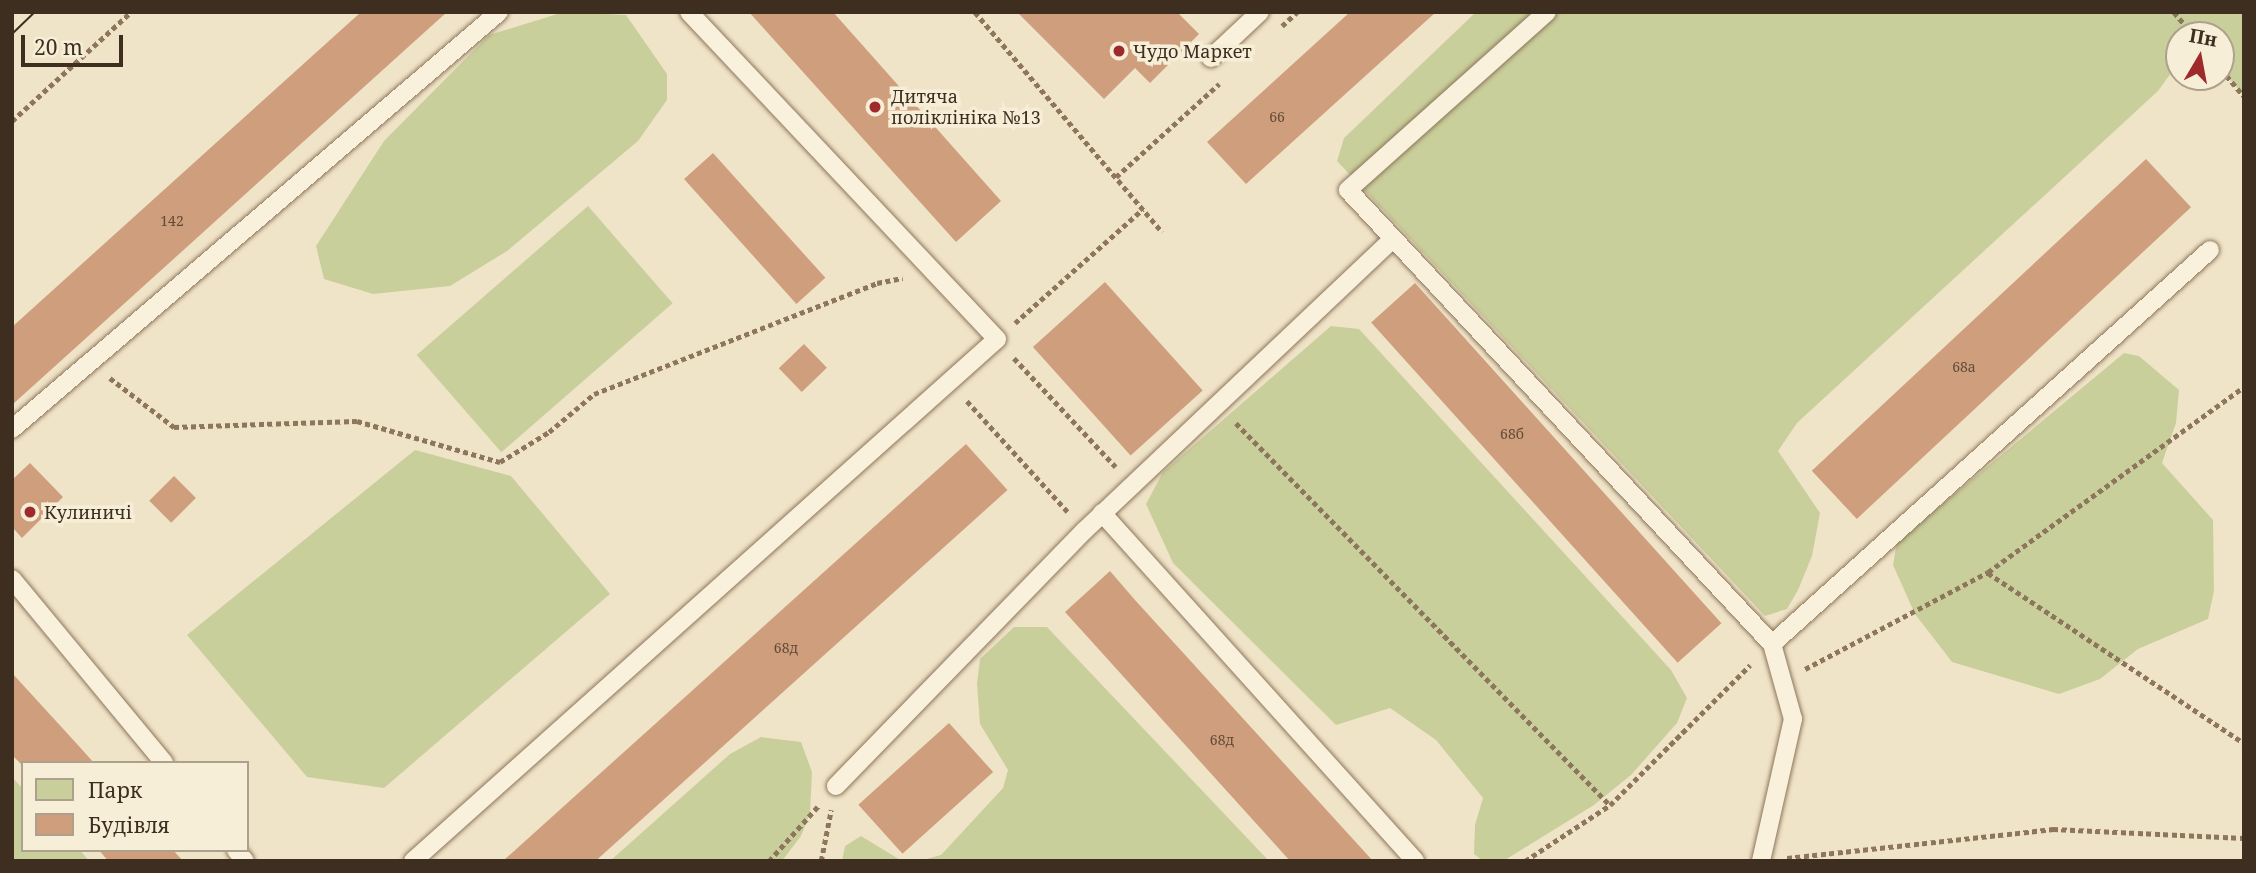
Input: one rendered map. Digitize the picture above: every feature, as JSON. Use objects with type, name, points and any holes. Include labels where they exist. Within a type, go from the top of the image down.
[{"type":"lane","points":[[12,429],[499,12]]},
{"type":"lane","points":[[413,861],[997,340],[689,12]]},
{"type":"lane","points":[[1211,58],[1260,12]]},
{"type":"lane","points":[[1547,12],[1348,190],[1772,643],[1793,719],[1770,860]]},
{"type":"lane","points":[[836,786],[1102,513],[1394,239]]},
{"type":"lane","points":[[1772,643],[2210,250]]},
{"type":"lane","points":[[1102,513],[1415,861]]},
{"type":"lane","points":[[12,579],[162,761]]},
{"type":"path","points":[[12,121],[131,12]]},
{"type":"path","points":[[975,12],[1162,232]]},
{"type":"path","points":[[1277,31],[1297,12]]},
{"type":"path","points":[[1116,177],[1227,76]]},
{"type":"path","points":[[1132,485],[997,340],[1143,209]]},
{"type":"path","points":[[90,362],[174,427],[356,421],[500,462],[549,432],[594,394],[877,283],[933,272]]},
{"type":"path","points":[[950,382],[1085,530]]},
{"type":"path","points":[[1782,680],[1988,572],[2244,387]]},
{"type":"path","points":[[1218,404],[1610,805]]},
{"type":"path","points":[[1988,572],[2244,743]]},
{"type":"path","points":[[1525,861],[1610,805],[1772,643]]},
{"type":"path","points":[[769,861],[836,786]]},
{"type":"path","points":[[821,861],[836,786]]},
{"type":"path","points":[[1770,860],[2053,829],[2244,838]]},
{"type":"green space","points":[[564,12],[626,15],[667,74],[667,100],[638,141],[507,251],[450,286],[373,294],[324,279],[316,246],[384,141],[489,35]]},
{"type":"green space","points":[[1476,12],[2244,12],[2244,96],[2235,85],[2235,21],[2165,21],[2165,81],[2158,91],[1797,423],[1778,451],[1820,513],[1812,556],[1798,590],[1787,609],[1765,616],[1337,161],[1344,138]]},
{"type":"green space","points":[[588,206],[673,303],[501,452],[417,355]]},
{"type":"green space","points":[[1331,326],[1359,329],[1671,670],[1687,698],[1677,723],[1631,775],[1594,805],[1505,860],[1483,861],[1474,854],[1475,825],[1483,798],[1436,740],[1390,708],[1336,725],[1173,563],[1146,504],[1163,472]]},
{"type":"green space","points":[[2124,353],[2139,356],[2179,390],[2176,423],[2162,463],[2213,520],[2214,591],[2208,619],[2138,649],[2100,679],[2059,694],[1952,662],[1915,614],[1893,565],[1897,542]]},
{"type":"green space","points":[[415,450],[511,476],[610,594],[384,788],[307,777],[187,635]]},
{"type":"green space","points":[[1014,627],[1047,627],[1269,861],[919,861],[941,855],[1003,788],[1008,770],[980,724],[977,684],[980,659]]},
{"type":"green space","points":[[761,737],[801,742],[812,772],[810,813],[801,836],[782,861],[610,861],[730,754]]},
{"type":"green space","points":[[12,777],[21,787],[21,852],[82,852],[89,861],[12,861]]},
{"type":"green space","points":[[861,836],[902,861],[842,861],[845,846]]},
{"type":"building","points":[[361,12],[447,12],[12,405],[12,327]]},
{"type":"building","name":"Дитяча поліклініка №13","points":[[749,12],[833,12],[1001,201],[956,242]]},
{"type":"building","name":"Чудо Маркет","points":[[1017,12],[1177,12],[1199,34],[1150,83],[1135,68],[1104,99]]},
{"type":"building","points":[[1350,12],[1436,12],[1246,184],[1207,142]]},
{"type":"building","points":[[713,153],[825,278],[796,304],[684,179]]},
{"type":"building","points":[[2146,159],[2191,207],[1857,519],[1812,471]]},
{"type":"building","points":[[1105,282],[1203,390],[1131,455],[1033,347]]},
{"type":"building","points":[[1415,283],[1721,623],[1678,663],[1371,322]]},
{"type":"building","points":[[804,344],[827,368],[802,392],[779,368]]},
{"type":"building","points":[[966,444],[1007,490],[596,861],[503,861]]},
{"type":"building","name":"Кулиничі","points":[[30,463],[63,497],[22,538],[12,527],[12,480]]},
{"type":"building","points":[[174,476],[196,498],[171,523],[149,501]]},
{"type":"building","points":[[1110,571],[1373,861],[1290,861],[1065,612]]},
{"type":"building","points":[[12,673],[92,761],[21,761],[21,764],[12,755]]},
{"type":"building","points":[[949,723],[993,772],[902,854],[858,805]]},
{"type":"building","points":[[101,852],[175,852],[183,861],[108,861]]},
{"type":"tram line","points":[[12,34],[35,12]]},
{"type":"place","name":"Чудо Маркет","points":[[1119,51]]},
{"type":"place","name":"Дитяча поліклініка №13","points":[[875,107]]},
{"type":"place","name":"Кулиничі","points":[[30,512]]}]
